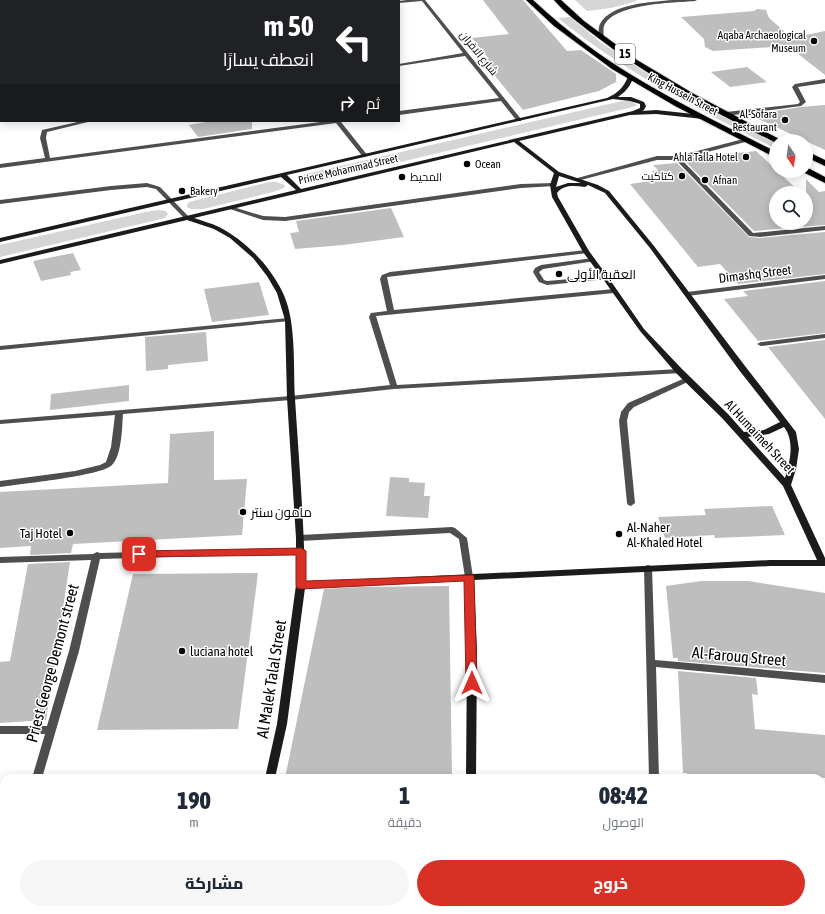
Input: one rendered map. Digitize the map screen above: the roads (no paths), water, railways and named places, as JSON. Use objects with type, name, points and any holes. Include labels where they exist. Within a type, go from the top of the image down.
[{"type":"highway","name":"King Hussein Street","points":[[529,0],[547,18],[586,49],[630,78],[769,151]]},
{"type":"highway","name":"King Hussein Street","points":[[557,0],[601,37],[638,63],[699,100],[769,136]]},
{"type":"highway","points":[[547,18],[557,14],[572,14]]},
{"type":"highway","points":[[813,157],[825,163]]},
{"type":"highway","points":[[813,174],[825,180]]},
{"type":"main road","name":"Prince Mohammad Street","points":[[0,240],[609,99],[628,86],[630,78]]},
{"type":"main road","points":[[609,99],[631,98],[642,103],[642,109],[630,113]]},
{"type":"main road","name":"Prince Mohammad Street","points":[[0,262],[630,113],[665,113],[703,117]]},
{"type":"main road","points":[[515,140],[557,173]]},
{"type":"main road","name":"Al Humaimeh Street","points":[[557,173],[596,186],[608,192],[792,432],[795,449],[792,469],[787,486],[725,416],[678,371],[642,330],[586,252],[558,205],[554,193],[557,173]]},
{"type":"main road","points":[[283,174],[300,191]]},
{"type":"main road","points":[[554,193],[558,187],[563,186],[596,186]]},
{"type":"main road","name":"Al Malek Talal Street","points":[[186,218],[216,228],[232,237],[255,257],[270,275],[280,293],[288,320],[291,398],[301,551],[301,585],[282,724],[271,774]]},
{"type":"main road","points":[[742,435],[766,432],[785,423]]},
{"type":"main road","points":[[301,585],[648,568],[770,563],[824,563],[787,486]]},
{"type":"main road","points":[[469,577],[472,652],[472,774]]},
{"type":"street","points":[[400,2],[422,0]]},
{"type":"street","name":"شارع الافران","points":[[422,0],[519,120]]},
{"type":"street","points":[[601,37],[602,25],[610,16],[626,8],[646,2],[696,0]]},
{"type":"street","points":[[400,65],[467,54]]},
{"type":"street","points":[[726,114],[799,105],[803,102],[796,90],[795,87],[797,85],[825,81]]},
{"type":"street","points":[[400,113],[503,99]]},
{"type":"street","points":[[48,160],[43,138],[44,131],[84,122]]},
{"type":"street","points":[[0,166],[330,122]]},
{"type":"street","points":[[338,122],[365,156]]},
{"type":"street","points":[[577,179],[657,158],[679,158],[747,140]]},
{"type":"street","points":[[679,158],[678,159],[685,167],[751,234],[760,235],[825,228]]},
{"type":"street","points":[[0,202],[137,185],[158,188],[186,218]]},
{"type":"street","points":[[230,208],[263,218],[285,219],[521,186],[554,185]]},
{"type":"street","points":[[391,311],[383,279],[384,276],[390,274],[586,252]]},
{"type":"street","points":[[593,260],[541,267],[537,269],[536,272],[541,281],[545,283],[606,278]]},
{"type":"street","name":"Dimashq Street","points":[[687,294],[825,277]]},
{"type":"street","points":[[394,387],[372,317],[376,312],[614,291]]},
{"type":"street","points":[[0,348],[288,320]]},
{"type":"street","points":[[762,344],[825,336]]},
{"type":"street","points":[[0,422],[291,398],[394,387],[678,371]]},
{"type":"street","points":[[631,503],[623,421],[625,412],[631,405],[688,380]]},
{"type":"street","points":[[0,484],[91,470],[109,464],[114,457],[119,412]]},
{"type":"street","points":[[300,538],[452,530],[463,538],[469,577]]},
{"type":"street","points":[[0,560],[97,555],[301,551]]},
{"type":"street","name":"Priest George Demont street","points":[[38,774],[74,651],[97,555]]},
{"type":"street","points":[[648,568],[654,774]]},
{"type":"street","name":"Al-Farouq Street","points":[[650,663],[825,680]]},
{"type":"street","points":[[0,730],[51,730]]},
{"type":"place","name":"Aqaba Archaeological Museum","points":[[814,41]]},
{"type":"place","name":"Al-Sofara Restaurant","points":[[785,120]]},
{"type":"place","name":"Ahla Talla Hotel","points":[[746,157]]},
{"type":"place","name":"Ocean","points":[[467,164]]},
{"type":"place","name":"كتاكيت","points":[[682,176]]},
{"type":"place","name":"المحيط","points":[[402,177]]},
{"type":"place","name":"Afnan","points":[[705,180]]},
{"type":"place","name":"Bakery","points":[[182,191]]},
{"type":"place","name":"العقبة الأولى","points":[[559,274]]},
{"type":"place","name":"مامون سنتر","points":[[243,512]]},
{"type":"place","name":"Taj Hotel","points":[[70,533]]},
{"type":"place","name":"Al-Naher Al-Khaled Hotel","points":[[619,534]]},
{"type":"place","name":"luciana hotel","points":[[182,651]]}]
